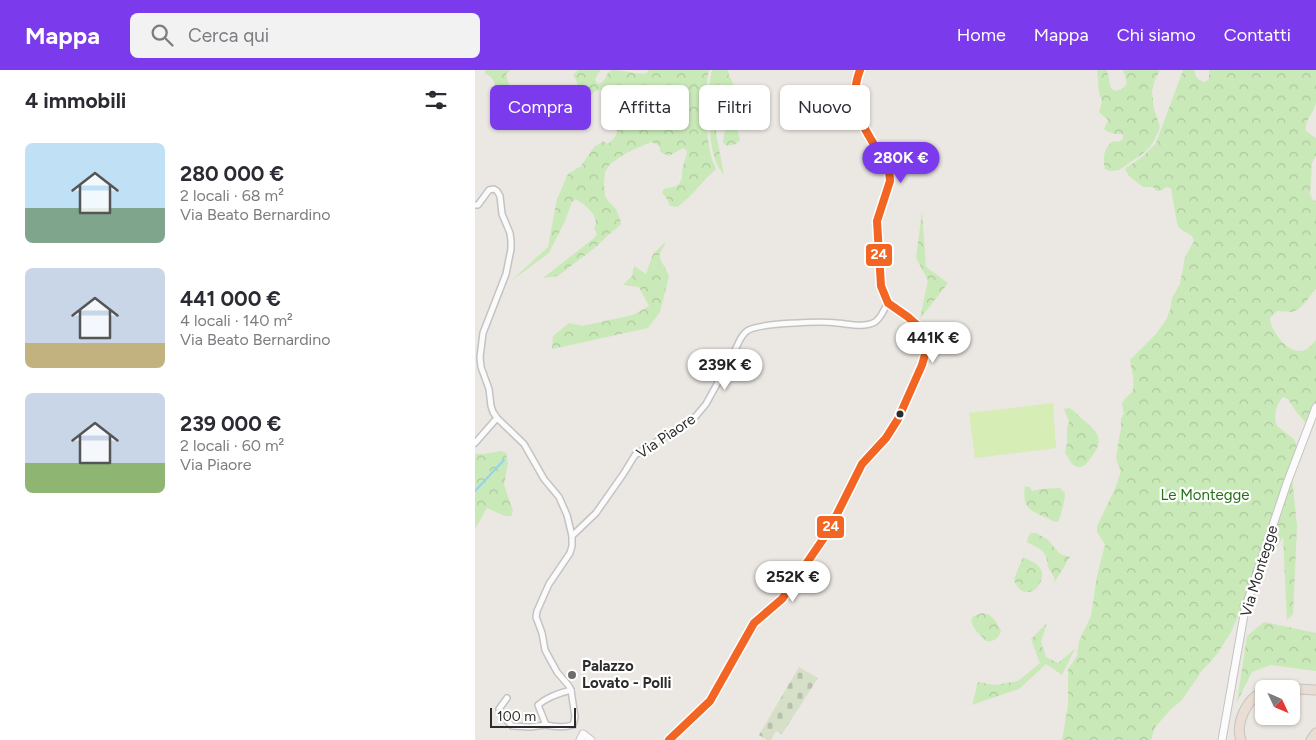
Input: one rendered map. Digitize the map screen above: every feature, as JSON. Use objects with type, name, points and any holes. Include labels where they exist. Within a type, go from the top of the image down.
[{"type":"highway","points":[[1300,689],[1316,690]]},
{"type":"highway","points":[[1241,740],[1240,722],[1247,705],[1255,697]]},
{"type":"highway","points":[[1311,740],[1316,733]]},
{"type":"street","points":[[669,740],[710,701],[754,623],[782,599],[828,532],[862,464],[886,438],[898,419],[922,365],[925,351],[924,337],[918,326],[888,303],[881,286],[877,221],[889,186],[890,174],[887,165],[857,112],[854,100],[856,79],[860,70]]},
{"type":"street","points":[[475,206],[489,190],[494,189],[497,191],[500,196],[502,214],[510,233],[511,241],[506,274],[485,324],[481,342],[481,367],[489,389],[491,406],[497,418],[524,444],[544,479],[559,497],[567,515],[572,536],[570,554],[549,584],[536,617],[543,633],[545,650],[557,672],[571,690],[575,718],[573,725]]},
{"type":"street","name":"Via Piaore","points":[[572,536],[596,513],[635,455],[690,421],[701,411],[745,332],[751,328],[775,324],[824,322],[869,324],[878,319],[888,303]]},
{"type":"street","name":"Via Montegge","points":[[1223,740],[1245,609],[1287,484],[1316,407]]},
{"type":"street","points":[[475,443],[497,418]]},
{"type":"street","points":[[546,725],[538,706],[558,693],[571,690]]},
{"type":"street","points":[[507,698],[499,709],[500,713],[512,726],[530,727],[546,725],[567,727],[573,725]]},
{"type":"street","points":[[573,725],[582,737],[591,740]]},
{"type":"green space","points":[[485,70],[511,70],[506,74],[509,85],[495,85],[492,78],[485,73]]},
{"type":"green space","points":[[578,70],[601,70],[595,80],[598,84],[603,82],[612,70],[647,73],[648,70],[709,70],[707,85],[699,85],[699,130],[708,130],[710,153],[716,169],[682,203],[677,207],[670,206],[662,193],[664,189],[675,187],[679,184],[682,178],[687,151],[683,148],[669,156],[660,152],[660,147],[651,142],[626,153],[610,164],[605,172],[604,184],[605,196],[616,209],[621,224],[597,246],[558,276],[543,278],[597,234],[594,229],[596,220],[594,216],[588,208],[576,199],[572,202],[549,253],[511,281],[548,247],[557,199],[568,174],[581,166],[594,147],[603,141],[608,144],[615,137],[617,130],[689,130],[689,85],[601,85],[601,90],[595,91],[591,96],[591,85],[577,85],[573,75]]},
{"type":"green space","points":[[712,70],[728,70],[734,85],[710,85]]},
{"type":"green space","points":[[1097,70],[1107,70],[1111,88],[1115,91],[1122,89],[1127,83],[1123,70],[1160,70],[1154,82],[1152,92],[1154,109],[1160,127],[1149,148],[1119,170],[1110,171],[1105,169],[1104,157],[1106,150],[1113,141],[1118,142],[1123,139],[1123,134],[1108,132],[1104,129],[1108,120],[1099,112],[1102,102]]},
{"type":"green space","name":"Le Montegge","points":[[1183,70],[1195,70],[1197,78],[1205,82],[1209,79],[1209,70],[1316,70],[1316,102],[1308,119],[1306,131],[1316,138],[1316,155],[1312,163],[1310,194],[1312,199],[1316,201],[1316,288],[1297,310],[1292,312],[1277,311],[1270,318],[1276,334],[1290,348],[1303,351],[1316,340],[1316,409],[1310,427],[1297,413],[1288,399],[1283,397],[1275,414],[1277,426],[1294,439],[1300,455],[1292,477],[1297,526],[1293,614],[1287,620],[1283,537],[1249,593],[1244,611],[1237,618],[1231,632],[1217,654],[1201,672],[1182,700],[1156,726],[1151,740],[1062,740],[1068,705],[1068,669],[1077,656],[1079,641],[1091,616],[1097,576],[1105,545],[1097,532],[1097,526],[1115,489],[1121,471],[1116,457],[1121,418],[1124,414],[1122,404],[1133,389],[1130,360],[1156,334],[1166,320],[1172,298],[1180,284],[1185,257],[1194,241],[1192,236],[1179,228],[1171,188],[1166,187],[1157,191],[1153,187],[1143,187],[1129,176],[1125,169],[1142,157],[1156,143]]},
{"type":"green space","points":[[710,130],[716,130],[724,175],[716,161]]},
{"type":"green space","points":[[725,130],[738,130],[740,140],[736,144],[726,146],[723,142]]},
{"type":"green space","points":[[922,212],[926,267],[948,283],[920,319],[928,280],[916,258]]},
{"type":"green space","points":[[666,241],[659,256],[669,276],[660,312],[648,328],[552,349],[553,336],[569,323],[582,326],[633,315],[649,306],[639,287],[623,285],[632,276],[634,266],[646,274],[653,254]]},
{"type":"green space","points":[[1053,403],[1056,448],[975,458],[969,413]]},
{"type":"green space","points":[[1069,408],[1092,428],[1098,436],[1099,441],[1095,452],[1082,467],[1073,465],[1065,453],[1069,422],[1064,409]]},
{"type":"green space","points":[[501,451],[506,453],[508,463],[504,485],[513,511],[511,516],[505,516],[487,508],[475,529],[475,454]]},
{"type":"green space","points":[[1025,486],[1030,487],[1032,491],[1060,488],[1065,493],[1058,522],[1036,513],[1028,507],[1024,493]]},
{"type":"green space","points":[[1031,533],[1036,533],[1047,539],[1060,554],[1070,557],[1054,583],[1054,577],[1048,568],[1045,554],[1027,542]]},
{"type":"green space","points":[[1023,557],[1037,565],[1042,574],[1039,586],[1029,592],[1023,592],[1014,579]]},
{"type":"green space","points":[[982,613],[989,615],[1001,631],[997,638],[991,641],[986,641],[975,629],[971,620],[974,616]]},
{"type":"green space","points":[[1264,622],[1316,633],[1316,671],[1271,665],[1252,672],[1237,702],[1247,636]]},
{"type":"green space","points":[[1047,623],[1041,642],[1046,657],[1058,663],[1075,649],[1062,675],[1046,664],[1019,689],[972,705],[978,682],[995,685],[1018,681],[1040,663],[1031,639]]},
{"type":"green space","points":[[799,667],[818,678],[782,734],[776,731],[771,740],[767,740],[759,735]]},
{"type":"waterway","points":[[475,491],[504,460]]},
{"type":"transit line","name":"24","points":[[669,740],[710,701],[754,623],[782,599],[828,532],[862,464],[886,438],[898,419],[922,365],[926,351],[924,337],[918,326],[888,303],[881,286],[877,221],[890,176],[886,164],[865,130],[858,111],[855,92],[860,70]]},
{"type":"place","name":"Palazzo Lovato - Polli","points":[[572,675]]}]
